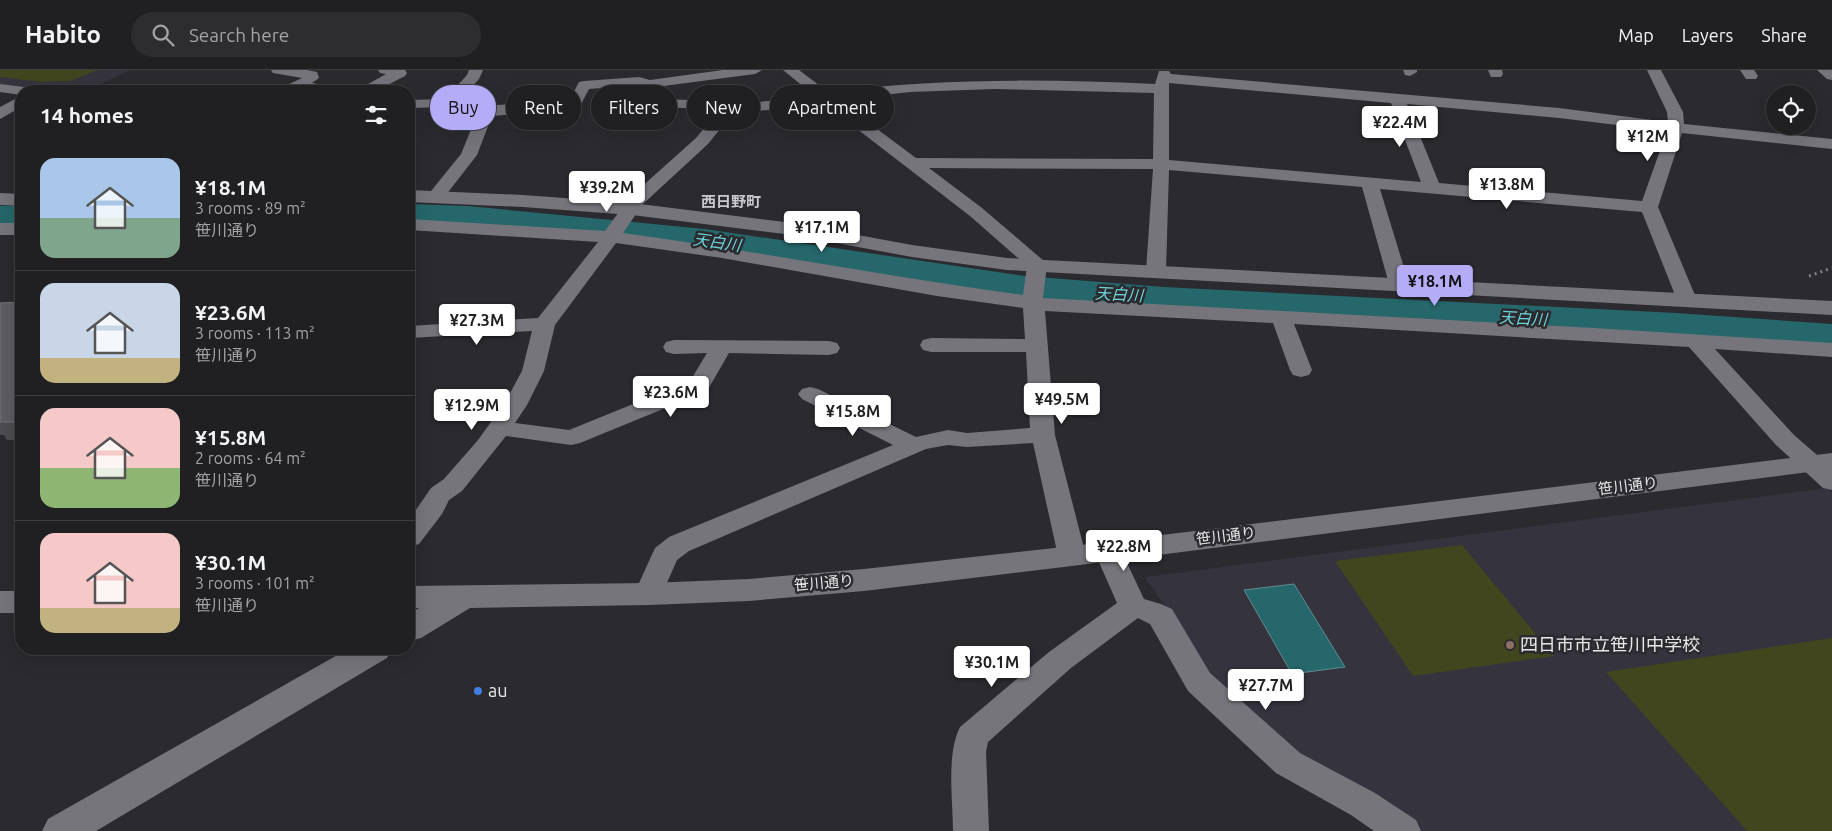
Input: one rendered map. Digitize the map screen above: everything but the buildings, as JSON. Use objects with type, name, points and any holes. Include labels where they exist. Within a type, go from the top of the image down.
[{"type":"street","points":[[278,70],[312,75],[312,78],[300,85]]},
{"type":"street","points":[[377,85],[400,73],[385,70]]},
{"type":"street","points":[[466,85],[474,76],[476,70]]},
{"type":"street","points":[[496,110],[574,105],[584,85],[640,81],[649,84],[756,70]]},
{"type":"street","points":[[790,70],[810,85]]},
{"type":"street","points":[[1654,70],[1675,112],[1676,128],[1649,207],[1688,300]]},
{"type":"street","points":[[1824,70],[1832,76]]},
{"type":"street","points":[[894,88],[1029,77],[1075,84],[1163,79],[1397,98],[1558,114],[1788,141],[1832,144]]},
{"type":"street","points":[[1156,270],[1161,178],[1163,79]]},
{"type":"street","points":[[649,84],[648,102],[687,106]]},
{"type":"street","points":[[0,88],[15,90]]},
{"type":"street","points":[[1397,98],[1432,187]]},
{"type":"street","points":[[415,104],[430,103]]},
{"type":"street","points":[[0,114],[15,104]]},
{"type":"street","points":[[436,196],[469,155],[479,130]]},
{"type":"street","points":[[415,530],[433,508],[433,504],[446,487],[453,485],[500,428],[532,371],[544,324],[631,211],[635,202],[702,141],[711,130]]},
{"type":"street","points":[[870,130],[976,212],[1037,265]]},
{"type":"street","points":[[912,162],[1160,164],[1649,207]]},
{"type":"street","points":[[1369,181],[1399,284]]},
{"type":"street","points":[[415,196],[631,211],[793,229],[978,261],[1832,308]]},
{"type":"street","points":[[0,199],[15,200]]},
{"type":"street","points":[[415,224],[619,238],[722,252],[937,290],[1180,314],[1281,317],[1696,340],[1832,350]]},
{"type":"street","points":[[0,229],[15,229]]},
{"type":"street","points":[[1037,265],[1033,300],[1043,436],[1072,556]]},
{"type":"street","points":[[1281,317],[1301,370]]},
{"type":"street","points":[[415,332],[544,324]]},
{"type":"street","points":[[1696,340],[1785,440],[1825,469]]},
{"type":"street","points":[[931,344],[1036,346]]},
{"type":"street","points":[[500,428],[571,438],[699,386],[722,346]]},
{"type":"street","points":[[674,347],[829,348]]},
{"type":"street","points":[[810,394],[913,446]]},
{"type":"street","points":[[649,594],[665,555],[679,544],[913,446],[947,437],[958,437],[967,440],[1043,436]]},
{"type":"street","name":"笹川通り","points":[[415,597],[649,594],[749,590],[1072,556],[1825,469]]},
{"type":"street","points":[[1108,551],[1133,606]]},
{"type":"street","points":[[415,626],[466,596]]},
{"type":"street","points":[[0,602],[15,602]]},
{"type":"street","points":[[971,831],[969,752],[972,736],[1060,660],[1133,606]]},
{"type":"street","points":[[1133,606],[1151,611],[1161,617],[1199,682],[1288,763],[1363,804],[1403,831]]},
{"type":"street","points":[[71,828],[365,655]]},
{"type":"shaded area","points":[[0,70],[130,70],[99,85],[15,85],[15,88],[0,86]]},
{"type":"shaded area","name":"四日市市立笹川中学校","points":[[1827,488],[1832,492],[1832,831],[1414,831],[1303,762],[1209,680],[1169,610],[1145,577]]},
{"type":"green space","points":[[0,70],[98,70],[70,81],[42,82],[0,77]]},
{"type":"green space","points":[[1462,545],[1554,656],[1413,676],[1335,561]]},
{"type":"green space","points":[[1832,638],[1832,831],[1747,831],[1606,672]]},
{"type":"water","points":[[1294,584],[1345,667],[1292,674],[1244,590]]},
{"type":"waterway","name":"天白川","points":[[415,214],[468,216],[705,240],[1025,288],[1164,299],[1676,325],[1832,336]]},
{"type":"waterway","name":"天白川","points":[[0,216],[15,216]]},
{"type":"railway","points":[[1809,276],[1832,268]]},
{"type":"place","name":"四日市市立笹川中学校","points":[[1510,645]]},
{"type":"place","name":"au","points":[[478,691]]},
{"type":"district","name":"西日野町","points":[[731,202]]}]
